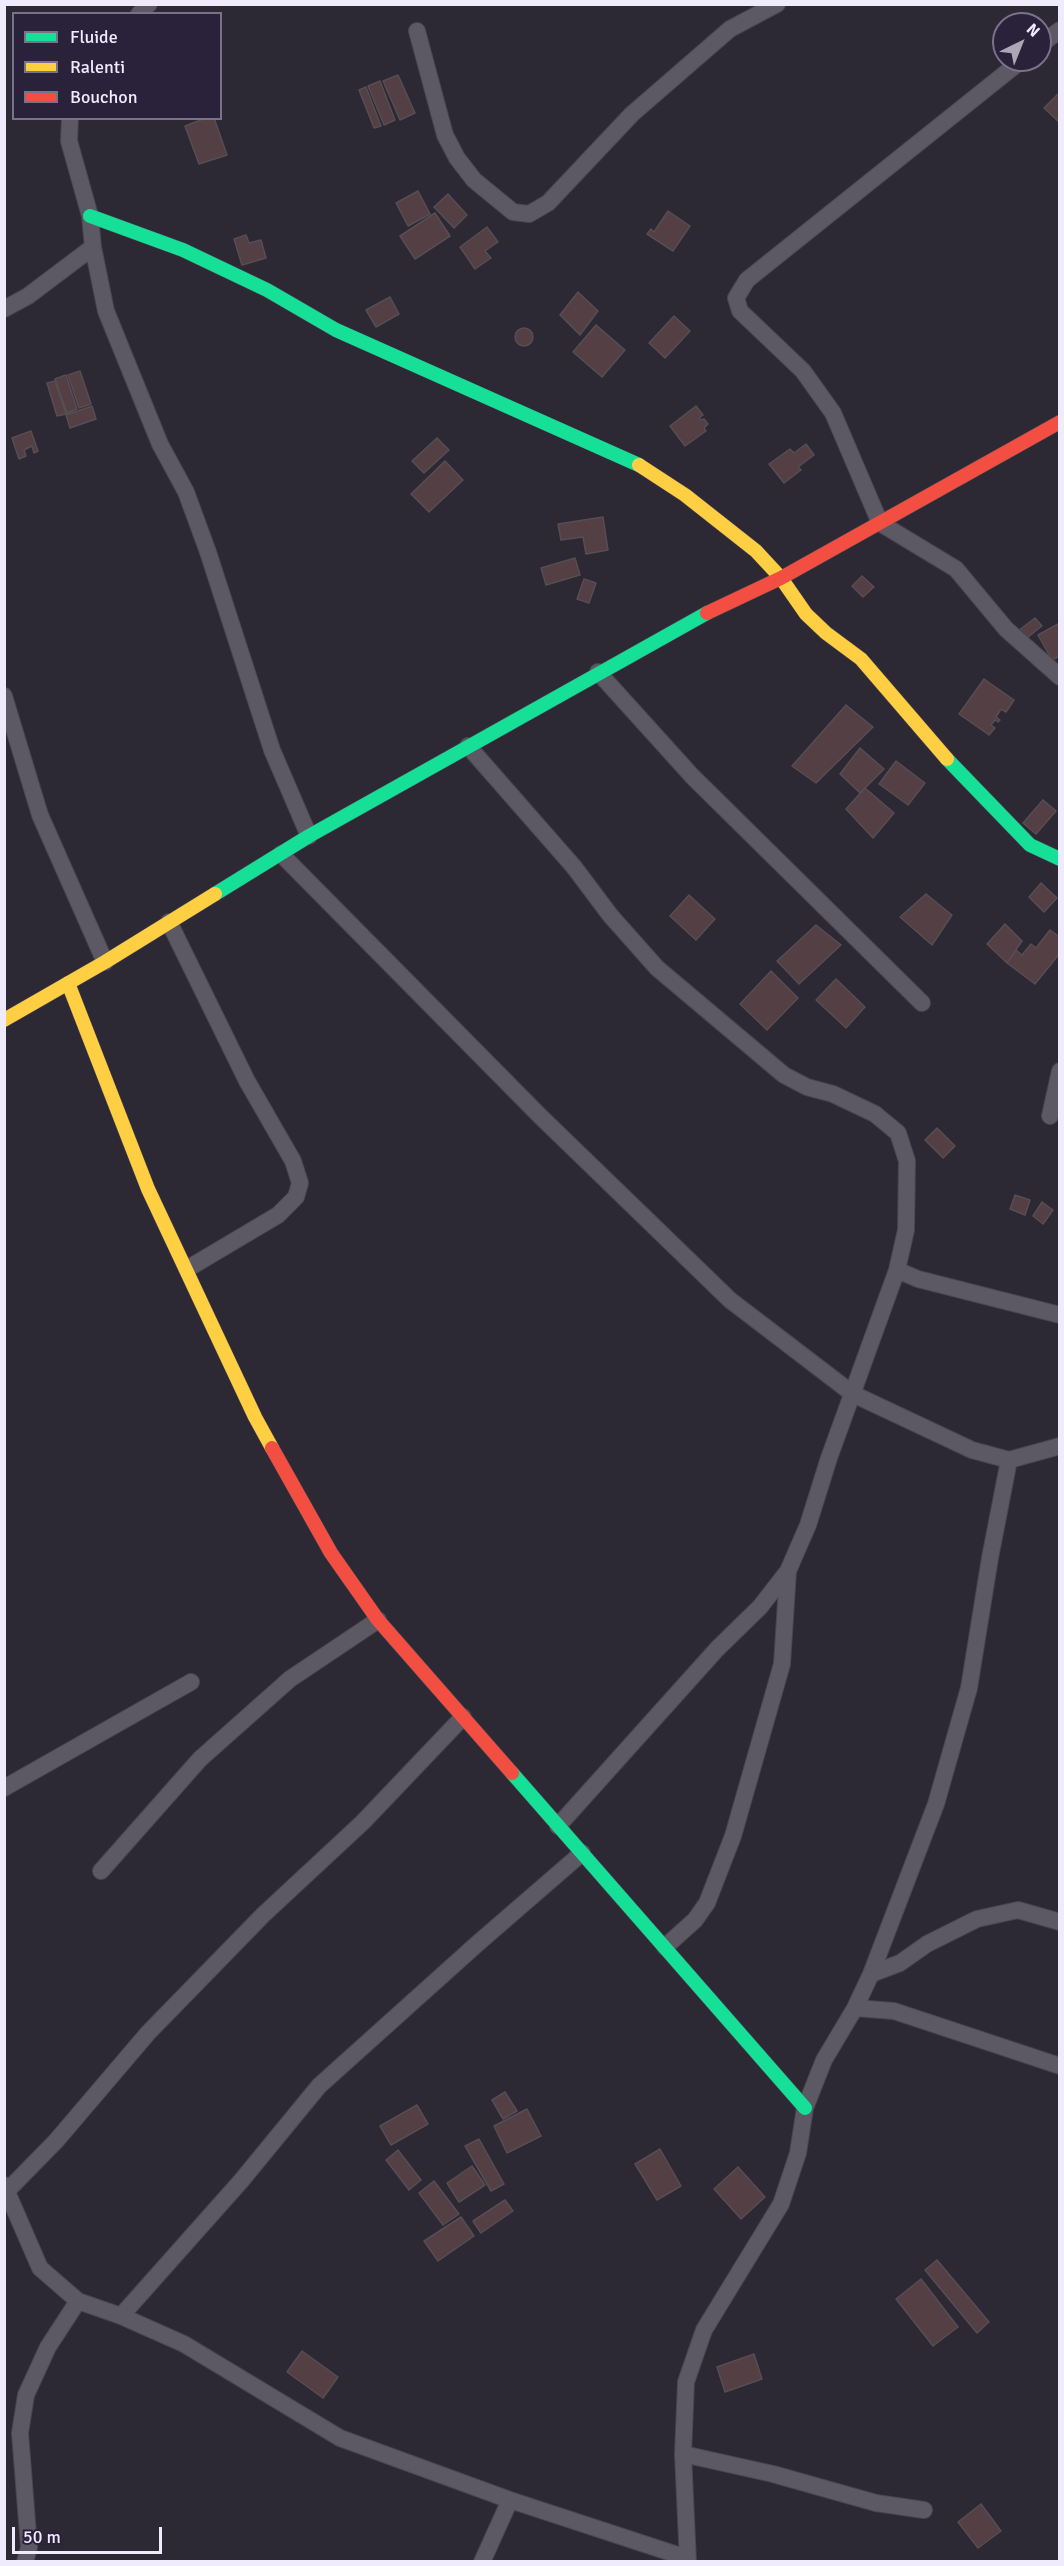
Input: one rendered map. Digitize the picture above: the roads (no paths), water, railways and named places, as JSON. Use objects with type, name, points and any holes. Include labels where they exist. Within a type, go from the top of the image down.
[{"type":"street","points":[[417,31],[445,135],[457,158],[474,180],[513,212],[529,214],[548,203],[632,114],[730,29],[777,4]]},
{"type":"street","points":[[1007,72],[747,280],[736,298],[740,311],[803,371],[833,413],[880,523],[956,569],[1006,629],[1059,677]]},
{"type":"street","points":[[70,120],[69,141],[90,216],[93,247],[106,311],[160,444],[186,492],[208,552],[272,750],[309,836]]},
{"type":"street","points":[[90,216],[183,250],[267,290],[336,330],[639,465],[685,495],[756,551],[781,578],[806,614],[826,633],[861,659],[941,753],[1030,845],[1059,859]]},
{"type":"street","points":[[4,309],[28,296],[93,247]]},
{"type":"street","points":[[4,1020],[105,962],[309,836],[598,672],[721,605],[781,578],[1059,422]]},
{"type":"street","points":[[598,672],[692,776],[922,1003]]},
{"type":"street","points":[[4,696],[40,815],[105,962]]},
{"type":"street","points":[[468,746],[574,867],[610,915],[657,968],[784,1075],[807,1087],[833,1094],[875,1114],[898,1133],[907,1161],[906,1230],[897,1270],[829,1458],[808,1525],[788,1571],[760,1607],[710,1657],[558,1826]]},
{"type":"street","points":[[281,854],[540,1116],[730,1300],[854,1394],[972,1450],[1009,1460],[1059,1446]]},
{"type":"street","points":[[169,922],[242,1072],[293,1161],[300,1183],[296,1197],[278,1215],[187,1269]]},
{"type":"street","points":[[68,983],[148,1189],[255,1417],[331,1553],[378,1620],[805,2108]]},
{"type":"street","points":[[1050,1116],[1059,1071]]},
{"type":"street","points":[[897,1270],[918,1279],[1059,1315]]},
{"type":"street","points":[[463,1717],[363,1822],[263,1915],[148,2033],[56,2141],[6,2188],[40,2268],[78,2301],[122,2316],[184,2344],[340,2438],[510,2500],[687,2560],[683,2454],[686,2382],[705,2330],[781,2204],[798,2153],[805,2108],[825,2060],[855,2008],[871,1974],[936,1803],[969,1688],[1009,1460]]},
{"type":"street","points":[[664,1947],[695,1920],[707,1903],[733,1836],[782,1664],[788,1571]]},
{"type":"street","points":[[101,1871],[200,1759],[290,1678],[378,1620]]},
{"type":"street","points":[[4,1788],[192,1682]]},
{"type":"street","points":[[122,2316],[241,2181],[319,2086],[582,1853]]},
{"type":"street","points":[[871,1974],[900,1963],[927,1944],[977,1918],[1018,1910],[1059,1922]]},
{"type":"street","points":[[855,2008],[894,2011],[1059,2066]]},
{"type":"street","points":[[25,2562],[28,2547],[20,2433],[26,2395],[48,2347],[78,2301]]},
{"type":"street","points":[[683,2454],[773,2474],[876,2503],[924,2510]]},
{"type":"street","points":[[482,2562],[510,2500]]}]
